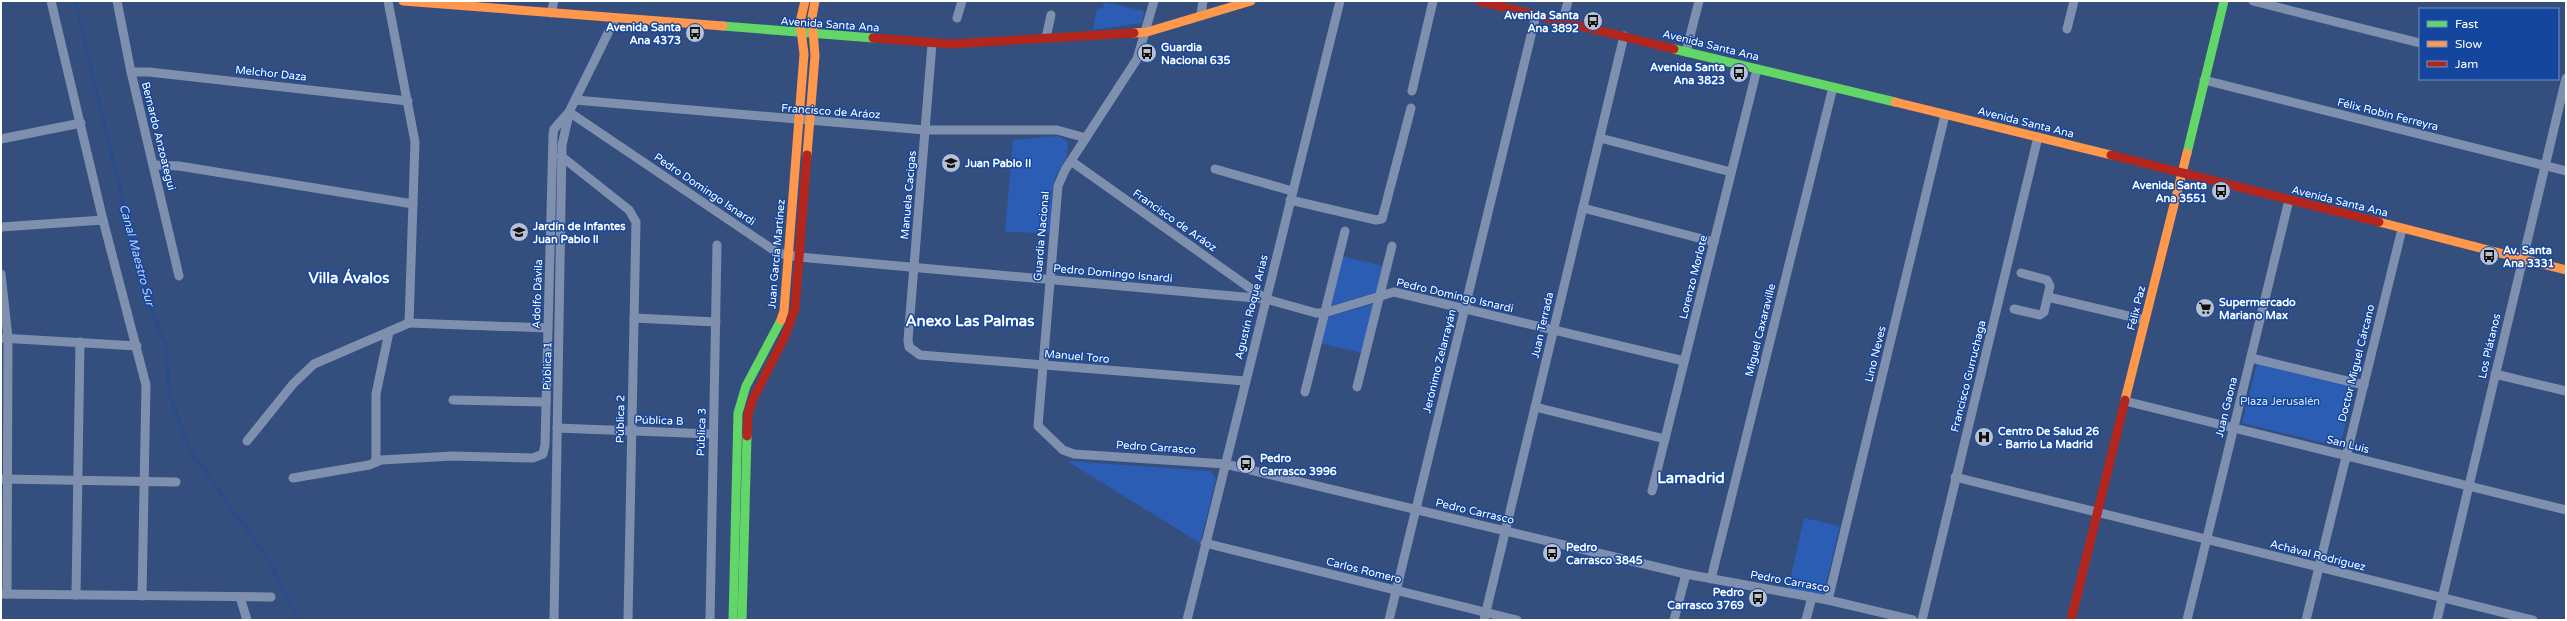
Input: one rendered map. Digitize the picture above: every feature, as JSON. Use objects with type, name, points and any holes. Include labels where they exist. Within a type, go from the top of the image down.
[{"type":"main road","name":"Avenida Santa Ana","points":[[403,1],[455,4],[615,19],[932,44],[1147,32],[1251,1]]},
{"type":"main road","name":"Juan García Martínez","points":[[733,620],[737,428],[739,402],[747,381],[781,321],[786,298],[804,54],[800,22],[805,1]]},
{"type":"main road","name":"Juan García Martínez","points":[[742,620],[748,415],[754,391],[792,322],[799,257],[815,56],[812,17],[815,1]]},
{"type":"main road","name":"Avenida Santa Ana","points":[[1479,1],[2182,172],[2566,270]]},
{"type":"main road","name":"Félix Paz","points":[[2071,620],[2224,1]]},
{"type":"street","points":[[51,1],[103,220],[146,385],[142,596]]},
{"type":"street","name":"Bernardo Anzoategui","points":[[118,1],[131,72],[155,166],[179,276]]},
{"type":"street","points":[[388,1],[415,142],[409,323]]},
{"type":"street","points":[[551,13],[554,1]]},
{"type":"street","points":[[957,18],[962,1]]},
{"type":"street","name":"Guardia Nacional","points":[[1038,426],[1058,186],[1071,161],[1137,59],[1147,32],[1154,1]]},
{"type":"street","points":[[1201,15],[1204,1]]},
{"type":"street","name":"Agustín Roque Arias","points":[[1187,620],[1340,1]]},
{"type":"street","points":[[1412,91],[1433,1]]},
{"type":"street","points":[[1563,21],[1568,1]]},
{"type":"street","points":[[1686,52],[1699,1]]},
{"type":"street","points":[[2067,29],[2074,1]]},
{"type":"street","points":[[2253,1],[2419,43]]},
{"type":"street","points":[[1046,38],[1051,15]]},
{"type":"street","name":"Jerónimo Zelarrayán","points":[[1389,620],[1536,15]]},
{"type":"street","name":"Adolfo Dávila","points":[[376,462],[453,456],[533,458],[544,451],[553,135],[554,129],[569,112],[615,19]]},
{"type":"street","name":"Juan Terrada","points":[[1485,616],[1624,36]]},
{"type":"street","name":"Manuela Cacigas","points":[[909,348],[908,340],[932,44]]},
{"type":"street","name":"Lorenzo Morlote","points":[[1652,491],[1757,69]]},
{"type":"street","name":"Melchor Daza","points":[[131,72],[149,72],[408,101]]},
{"type":"street","name":"Los Plátanos","points":[[2436,620],[2566,79]]},
{"type":"street","name":"Félix Robin Ferreyra","points":[[2204,80],[2566,171]]},
{"type":"street","name":"Miguel Caxaraville","points":[[1711,579],[1832,87]]},
{"type":"street","name":"Francisco de Aráoz","points":[[575,100],[798,121],[925,130],[1057,130],[1086,138]]},
{"type":"street","points":[[1215,169],[1291,196],[1376,220],[1382,219],[1411,108]]},
{"type":"street","name":"Pedro Domingo Isnardi","points":[[569,112],[778,253],[799,257],[914,268],[1266,299],[1324,313],[1394,292],[1684,361]]},
{"type":"street","name":"Pública 1","points":[[554,620],[561,156],[569,112]]},
{"type":"street","name":"Lino Neves","points":[[1828,600],[1945,115]]},
{"type":"street","points":[[1,139],[81,123]]},
{"type":"street","name":"Francisco Gurruchaga","points":[[1922,620],[2038,137]]},
{"type":"street","points":[[1600,138],[1731,172]]},
{"type":"street","name":"Pública 2","points":[[561,156],[629,210],[634,218],[634,318],[628,620]]},
{"type":"street","name":"Francisco de Aráoz","points":[[1071,161],[1266,299]]},
{"type":"street","points":[[155,166],[179,166],[413,204]]},
{"type":"street","name":"Juan Gaona","points":[[2187,620],[2289,200]]},
{"type":"street","points":[[1583,208],[1714,242]]},
{"type":"street","points":[[1,227],[103,220]]},
{"type":"street","name":"Doctor Miguel Cárcano","points":[[2306,620],[2402,229]]},
{"type":"street","points":[[1305,392],[1345,231]]},
{"type":"street","name":"Pública 3","points":[[710,620],[712,434],[717,245]]},
{"type":"street","points":[[1357,387],[1392,246]]},
{"type":"street","points":[[2014,309],[2040,315],[2044,312],[2048,297],[2050,286],[2047,280],[2021,273]]},
{"type":"street","points":[[1,274],[5,338],[4,594],[271,598]]},
{"type":"street","points":[[2048,297],[2145,320]]},
{"type":"street","points":[[634,318],[716,322]]},
{"type":"street","points":[[247,441],[293,384],[314,364],[334,354],[409,323],[548,328]]},
{"type":"street","points":[[293,478],[376,462],[376,394],[389,332]]},
{"type":"street","points":[[5,338],[137,346]]},
{"type":"street","points":[[76,595],[80,342]]},
{"type":"street","name":"Manuel Toro","points":[[909,348],[920,355],[1245,381]]},
{"type":"street","points":[[2251,358],[2364,385]]},
{"type":"street","points":[[2495,374],[2566,391]]},
{"type":"street","points":[[453,400],[546,402]]},
{"type":"street","name":"San Luis","points":[[2125,402],[2566,510]]},
{"type":"street","points":[[1535,407],[1665,439]]},
{"type":"street","name":"Pedro Carrasco","points":[[1038,426],[1063,450],[1074,454],[1225,464],[1686,574],[1828,600],[1913,620]]},
{"type":"street","name":"Pública B","points":[[558,428],[712,434]]},
{"type":"street","points":[[1955,478],[2097,513]]},
{"type":"street","points":[[5,479],[176,482]]},
{"type":"street","name":"Achával Rodríguez","points":[[2097,513],[2533,620]]},
{"type":"street","name":"Carlos Romero","points":[[1206,543],[1396,590],[1485,616],[1517,620]]},
{"type":"street","points":[[1674,620],[1686,574]]},
{"type":"street","points":[[240,597],[247,620]]},
{"type":"street","points":[[1806,620],[1812,597]]},
{"type":"green space","points":[[1104,2],[1144,11],[1142,23],[1093,30],[1097,9],[1103,8]]},
{"type":"green space","points":[[1058,136],[1067,141],[1068,148],[1066,159],[1054,182],[1050,233],[1005,232],[1013,140]]},
{"type":"green space","points":[[1341,256],[1383,266],[1377,292],[1328,307]]},
{"type":"green space","points":[[1374,304],[1363,353],[1319,343],[1327,317]]},
{"type":"green space","name":"Plaza Jerusalén","points":[[2257,364],[2354,387],[2340,447],[2242,423]]},
{"type":"green space","points":[[1067,461],[1210,471],[1216,479],[1200,543]]},
{"type":"green space","points":[[1804,518],[1840,526],[1823,596],[1788,589]]},
{"type":"waterway","name":"Canal Maestro Sur","points":[[75,1],[146,298],[165,343],[170,395],[189,449],[271,564],[298,620]]},
{"type":"traffic: fast","points":[[2187,153],[2224,1]]},
{"type":"traffic: fast","points":[[723,26],[873,38]]},
{"type":"traffic: fast","points":[[1674,49],[1895,102]]},
{"type":"traffic: fast","points":[[733,620],[738,413],[746,386],[781,320]]},
{"type":"traffic: fast","points":[[742,620],[747,436]]},
{"type":"traffic: slow","points":[[403,1],[723,26]]},
{"type":"traffic: slow","points":[[781,320],[784,311],[804,54],[800,22],[805,1]]},
{"type":"traffic: slow","points":[[807,155],[815,56],[812,17],[815,1]]},
{"type":"traffic: slow","points":[[1134,33],[1147,32],[1251,1]]},
{"type":"traffic: slow","points":[[1895,102],[2111,155]]},
{"type":"traffic: slow","points":[[2125,400],[2187,153]]},
{"type":"traffic: slow","points":[[2379,222],[2566,270]]},
{"type":"traffic: jam","points":[[1479,1],[1674,49]]},
{"type":"traffic: jam","points":[[873,38],[951,44],[1134,33]]},
{"type":"traffic: jam","points":[[747,436],[748,415],[752,401],[785,336],[795,309],[807,155]]},
{"type":"traffic: jam","points":[[2111,155],[2379,222]]},
{"type":"traffic: jam","points":[[2071,620],[2125,400]]},
{"type":"place","name":"Avenida Santa Ana 3892","points":[[1593,21]]},
{"type":"place","name":"Avenida Santa Ana 4373","points":[[695,33]]},
{"type":"place","name":"Guardia Nacional 635","points":[[1147,53]]},
{"type":"place","name":"Avenida Santa Ana 3823","points":[[1739,73]]},
{"type":"place","name":"Juan Pablo II","points":[[951,163]]},
{"type":"place","name":"Avenida Santa Ana 3551","points":[[2221,191]]},
{"type":"place","name":"Jardín de Infantes Juan Pablo ll","points":[[519,232]]},
{"type":"place","name":"Av. Santa Ana 3331","points":[[2489,256]]},
{"type":"place","name":"Supermercado Mariano Max","points":[[2205,308]]},
{"type":"place","name":"Centro De Salud 26 - Barrio La Madrid","points":[[1984,437]]},
{"type":"place","name":"Pedro Carrasco 3996","points":[[1246,464]]},
{"type":"place","name":"Pedro Carrasco 3845","points":[[1552,553]]},
{"type":"place","name":"Pedro Carrasco 3769","points":[[1758,598]]},
{"type":"district","name":"Villa Ávalos","points":[[349,278]]},
{"type":"district","name":"Anexo Las Palmas","points":[[970,321]]},
{"type":"district","name":"Lamadrid","points":[[1691,478]]}]
